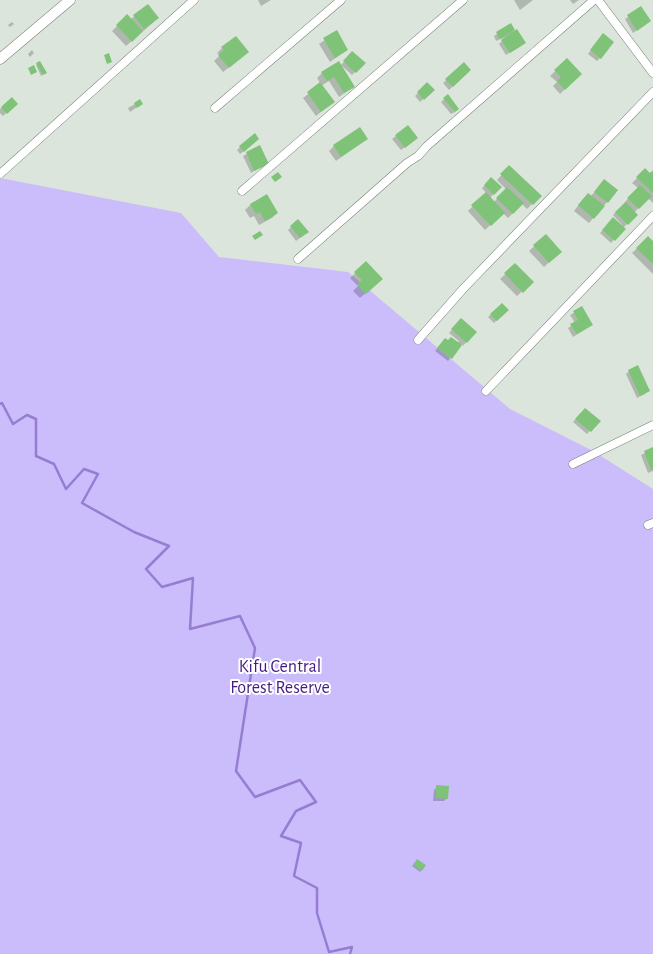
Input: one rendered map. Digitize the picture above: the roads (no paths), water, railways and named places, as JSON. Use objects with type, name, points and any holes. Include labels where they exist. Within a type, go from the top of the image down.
[{"type":"street","points":[[0,59],[70,0]]},
{"type":"street","points":[[0,174],[194,0]]},
{"type":"street","points":[[215,108],[341,0]]},
{"type":"street","points":[[242,191],[463,0]]},
{"type":"street","points":[[298,259],[407,163],[418,156],[427,146],[594,0]]},
{"type":"street","points":[[598,0],[653,73]]},
{"type":"street","points":[[418,340],[463,289],[653,92]]},
{"type":"street","points":[[486,391],[653,216]]},
{"type":"street","points":[[573,464],[653,425]]},
{"type":"waterway","points":[[0,404],[2,403],[13,424],[27,415],[36,419],[36,456],[54,464],[66,489],[84,469],[98,474],[82,503],[134,532],[169,546],[146,569],[162,587],[193,578],[190,629],[240,616],[255,648],[236,771],[255,797],[300,780],[316,802],[296,811],[281,836],[301,843],[294,876],[317,888],[317,913],[329,952],[352,947],[350,954]]},
{"type":"park label","name":"Kifu Central Forest Reserve","points":[[280,676]]}]
